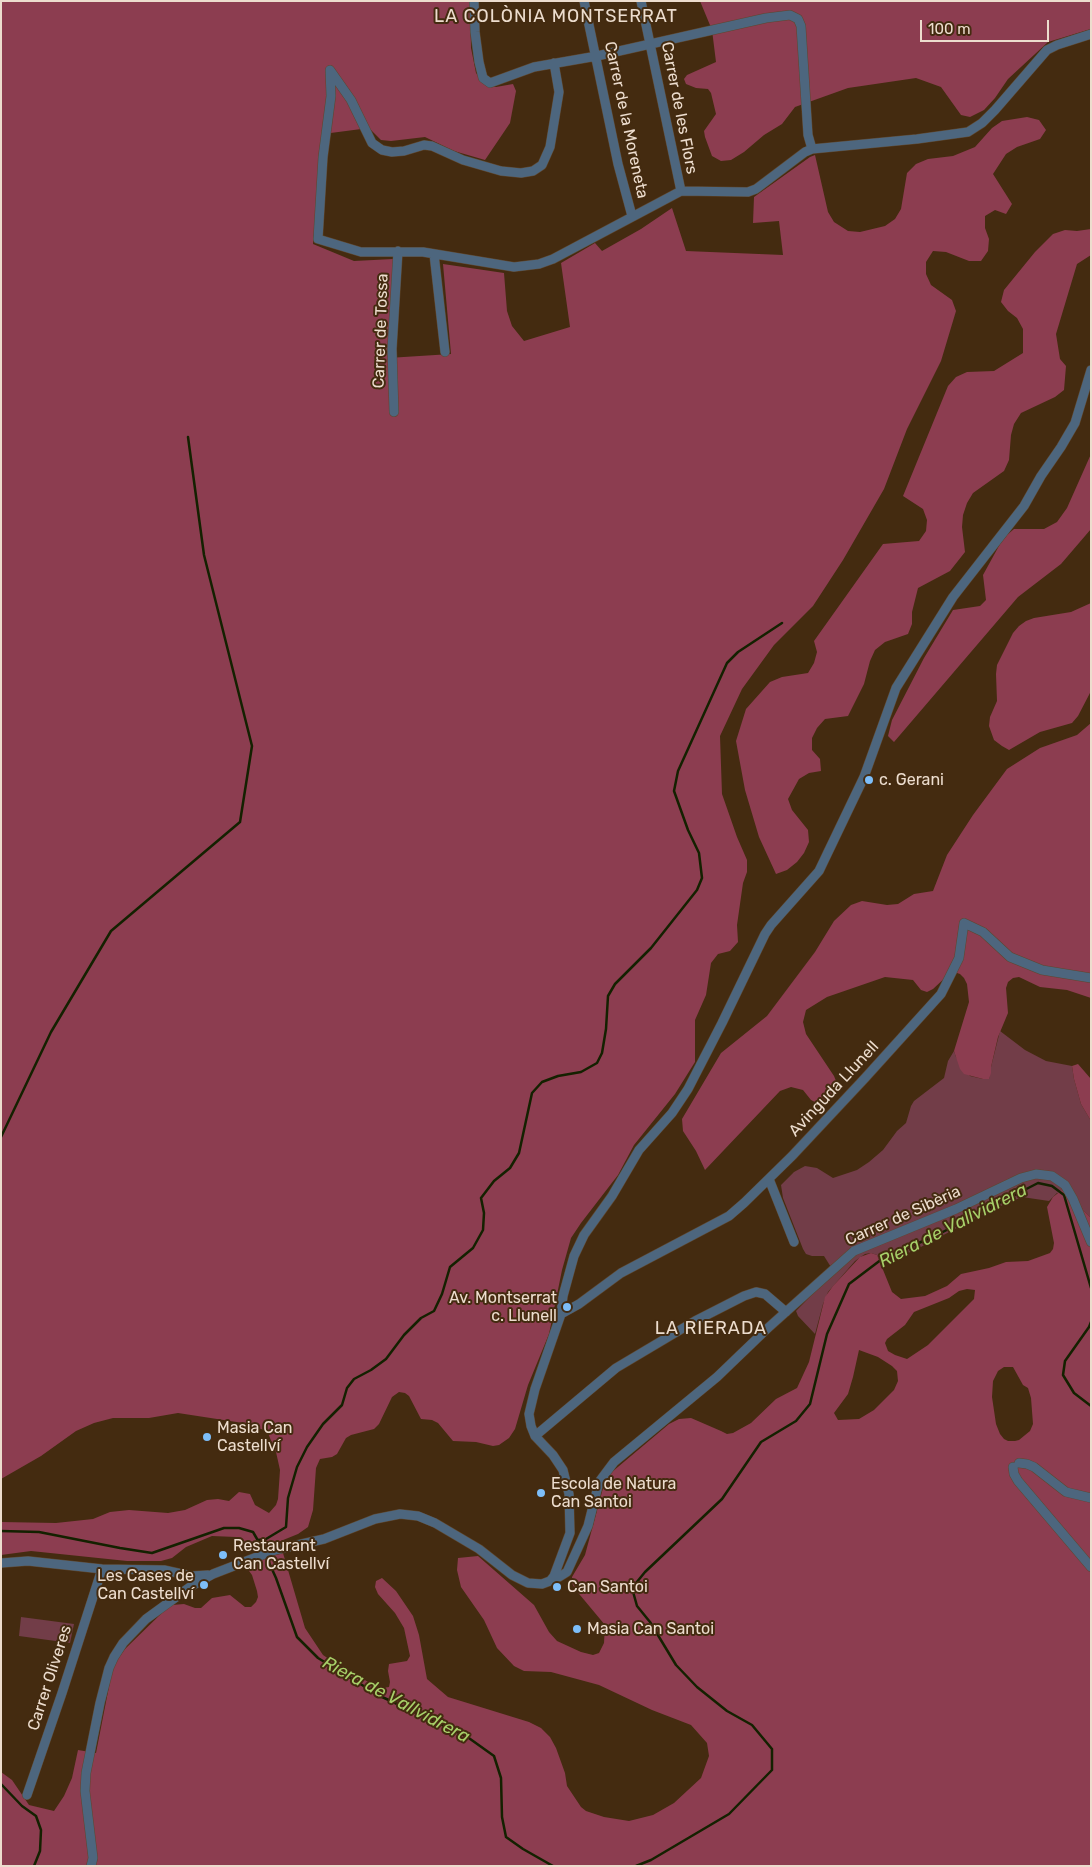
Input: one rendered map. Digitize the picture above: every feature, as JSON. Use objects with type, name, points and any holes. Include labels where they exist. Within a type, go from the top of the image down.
[{"type":"street","points":[[474,1],[475,32],[483,78],[490,83],[534,67],[596,56],[715,28],[790,15],[798,19],[801,26],[808,135],[812,149]]},
{"type":"street","name":"Carrer de la Moreneta","points":[[584,1],[618,164],[632,216]]},
{"type":"street","name":"Carrer de les Flors","points":[[641,1],[681,192]]},
{"type":"street","points":[[554,64],[559,92],[550,147],[542,165],[533,171],[521,173],[501,171],[463,160],[432,146],[424,145],[392,152],[382,150],[372,143],[351,100],[330,70],[331,96],[323,157],[318,240],[360,252],[398,251],[434,254],[524,267],[553,259],[681,192],[748,192],[756,189],[804,152],[812,149],[877,144],[957,134],[976,128],[995,110],[1047,50],[1057,44],[1091,34]]},
{"type":"street","name":"Carrer de Tossa","points":[[394,412],[392,349],[398,251]]},
{"type":"street","points":[[434,254],[445,352]]},
{"type":"street","points":[[91,1866],[93,1858],[86,1774],[100,1702],[109,1668],[114,1657],[134,1631],[154,1612],[188,1589],[214,1574],[250,1559],[291,1545],[324,1539],[375,1519],[396,1514],[410,1514],[435,1523],[479,1549],[512,1575],[528,1583],[542,1584],[550,1581],[554,1576],[570,1533],[569,1494],[561,1466],[535,1436],[531,1426],[530,1409],[561,1314],[567,1279],[574,1256],[584,1235],[612,1196],[639,1150],[672,1113],[684,1096],[765,934],[819,872],[864,777],[896,688],[953,597],[1024,506],[1041,476],[1061,447],[1075,423],[1091,370]]},
{"type":"street","name":"Avinguda Llunell","points":[[561,1314],[579,1304],[621,1273],[729,1216],[768,1179],[865,1078],[941,994],[959,958],[964,923],[982,932],[1010,957],[1042,970],[1091,978]]},
{"type":"street","name":"Carrer de Sibèria","points":[[554,1576],[567,1572],[588,1526],[599,1482],[611,1465],[717,1377],[854,1251],[956,1209],[1028,1175],[1047,1175],[1061,1181],[1073,1199],[1091,1242]]},
{"type":"street","points":[[768,1179],[794,1242]]},
{"type":"street","points":[[535,1436],[616,1368],[695,1321],[739,1298],[756,1292],[765,1294],[786,1312]]},
{"type":"street","points":[[1091,1498],[1066,1492],[1034,1467],[1027,1464],[1016,1465],[1013,1470],[1018,1481],[1091,1567]]},
{"type":"street","points":[[1,1563],[28,1561],[102,1569],[174,1571],[197,1576],[214,1574]]},
{"type":"street","name":"Carrer Oliveres","points":[[27,1795],[102,1569]]},
{"type":"street","points":[[174,1571],[180,1576],[188,1589]]},
{"type":"street","points":[[184,1574],[189,1580],[188,1589]]},
{"type":"shaded area","points":[[1,1],[470,1],[471,48],[476,73],[485,85],[496,87],[513,84],[516,91],[510,123],[485,160],[454,151],[425,137],[391,141],[381,140],[369,128],[323,134],[313,244],[354,261],[393,259],[394,284],[388,358],[451,354],[443,264],[504,273],[507,311],[512,326],[524,341],[570,327],[561,263],[595,243],[602,251],[641,229],[672,208],[686,251],[783,255],[779,221],[753,223],[754,197],[810,157],[815,155],[828,212],[834,222],[848,231],[860,232],[885,226],[895,219],[901,209],[907,173],[916,164],[928,159],[953,156],[975,147],[992,128],[1002,121],[1027,117],[1039,120],[1046,130],[1040,139],[1017,147],[1006,154],[993,174],[1012,204],[1006,214],[995,210],[985,216],[985,228],[989,239],[988,251],[981,261],[969,261],[946,252],[933,251],[926,262],[926,274],[931,285],[952,300],[956,311],[941,361],[907,429],[884,489],[843,560],[813,606],[774,645],[742,689],[720,736],[722,794],[747,860],[747,872],[743,883],[737,925],[738,942],[730,951],[718,954],[711,963],[706,995],[695,1020],[695,1062],[675,1094],[634,1145],[618,1175],[571,1238],[562,1270],[549,1334],[528,1385],[515,1429],[509,1438],[499,1445],[493,1446],[476,1442],[453,1441],[438,1423],[432,1420],[421,1419],[409,1396],[399,1392],[392,1397],[379,1424],[374,1429],[351,1435],[346,1438],[337,1454],[320,1459],[316,1468],[313,1510],[308,1527],[298,1534],[256,1551],[243,1545],[236,1537],[212,1536],[186,1547],[172,1558],[161,1561],[127,1561],[31,1551],[1,1555],[1,1522],[56,1523],[93,1519],[110,1512],[129,1510],[168,1513],[185,1510],[207,1500],[229,1501],[239,1492],[250,1494],[255,1505],[269,1513],[276,1505],[278,1499],[280,1470],[276,1452],[267,1431],[243,1423],[178,1413],[149,1418],[113,1418],[94,1423],[76,1431],[41,1456],[1,1479]]},
{"type":"shaded area","points":[[700,1],[1091,1],[1091,29],[1048,42],[1008,79],[984,110],[970,117],[961,115],[941,87],[916,78],[848,88],[795,107],[782,124],[764,135],[744,152],[731,160],[721,161],[712,156],[704,131],[716,114],[711,93],[708,89],[696,88],[686,84],[684,79],[687,75],[716,62],[712,30]]},
{"type":"shaded area","points":[[1091,229],[1091,255],[1077,264],[1056,334],[1060,359],[1066,366],[1064,390],[1055,397],[1021,413],[1014,424],[1009,460],[1004,471],[973,493],[967,503],[962,527],[965,552],[950,571],[918,588],[912,612],[912,624],[908,634],[885,642],[875,650],[864,684],[848,716],[825,719],[817,728],[812,738],[812,750],[820,759],[821,771],[809,773],[799,779],[788,799],[792,810],[808,830],[809,842],[797,862],[787,870],[776,874],[759,837],[745,790],[736,741],[746,709],[770,682],[782,677],[808,673],[814,663],[817,652],[814,641],[883,544],[919,541],[926,531],[927,520],[923,509],[903,496],[948,386],[956,377],[967,372],[994,371],[1023,353],[1023,329],[1017,318],[1001,302],[1004,290],[1035,252],[1053,234],[1065,230]]},
{"type":"shaded area","points":[[1091,454],[1091,529],[1061,564],[1018,597],[894,742],[888,736],[892,720],[924,658],[953,610],[980,606],[986,600],[983,575],[1000,544],[1014,529],[1044,529],[1057,522],[1067,508]]},
{"type":"shaded area","points":[[1091,603],[1091,691],[1078,716],[1072,723],[1040,732],[1009,750],[1002,746],[994,740],[989,726],[990,717],[997,701],[997,665],[1013,633],[1026,621],[1071,612]]},
{"type":"shaded area","points":[[1091,723],[1091,998],[1067,990],[1040,987],[1019,977],[1013,978],[1008,982],[1006,988],[1008,1013],[998,1037],[991,1073],[989,1079],[983,1079],[964,1074],[960,1069],[954,1051],[969,1002],[967,984],[960,974],[954,972],[948,975],[927,992],[921,990],[913,980],[885,977],[827,997],[806,1010],[803,1022],[806,1034],[834,1076],[838,1086],[832,1098],[823,1106],[811,1100],[803,1090],[791,1087],[780,1091],[705,1170],[683,1131],[682,1119],[721,1053],[767,1016],[815,952],[834,921],[851,905],[862,901],[887,905],[898,904],[914,894],[933,891],[947,855],[973,815],[1007,769],[1040,748],[1077,735]]},
{"type":"shaded area","points":[[1000,1031],[1025,1050],[1046,1061],[1072,1066],[1081,1104],[1091,1121],[1091,1218],[1083,1210],[1077,1199],[1057,1193],[1049,1201],[1022,1197],[991,1210],[917,1249],[881,1265],[877,1255],[865,1254],[855,1261],[828,1292],[815,1334],[798,1316],[796,1311],[834,1272],[824,1256],[806,1254],[783,1198],[781,1185],[794,1172],[805,1166],[817,1168],[833,1178],[857,1170],[869,1162],[883,1150],[897,1131],[906,1123],[914,1101],[944,1078],[948,1061],[954,1051],[956,1057],[970,1076],[989,1079]]},
{"type":"shaded area","points":[[1078,1064],[1091,1079],[1091,1121],[1081,1104],[1074,1079],[1072,1066]]},
{"type":"shaded area","points":[[1062,1190],[1077,1199],[1083,1210],[1091,1218],[1091,1866],[1,1866],[1,1772],[12,1780],[29,1805],[54,1811],[64,1796],[72,1778],[78,1750],[96,1753],[112,1671],[125,1649],[172,1605],[184,1604],[201,1608],[212,1598],[230,1595],[245,1607],[251,1607],[258,1597],[252,1575],[244,1564],[283,1553],[305,1628],[323,1655],[344,1669],[376,1686],[389,1687],[389,1664],[407,1661],[410,1656],[404,1628],[395,1613],[378,1594],[375,1587],[376,1581],[382,1578],[396,1591],[413,1616],[419,1635],[427,1679],[448,1697],[529,1722],[541,1728],[550,1737],[556,1748],[565,1773],[567,1786],[581,1807],[586,1811],[604,1817],[629,1821],[653,1815],[674,1803],[701,1778],[709,1756],[707,1743],[691,1725],[652,1710],[599,1685],[551,1672],[524,1671],[514,1666],[497,1648],[484,1620],[461,1587],[457,1570],[458,1558],[478,1556],[534,1605],[549,1632],[557,1641],[581,1652],[593,1655],[599,1653],[604,1643],[605,1625],[575,1589],[572,1577],[585,1555],[606,1477],[669,1424],[679,1419],[691,1418],[727,1434],[733,1433],[751,1423],[776,1399],[797,1388],[809,1362],[825,1297],[860,1257],[871,1253],[877,1255],[892,1292],[901,1299],[925,1296],[947,1286],[961,1274],[1006,1262],[1028,1261],[1050,1253],[1054,1243],[1047,1207],[1053,1197]],"holes":[[[967,1289],[975,1290],[974,1299],[928,1345],[907,1359],[888,1351],[885,1343],[887,1339],[905,1325],[914,1312]],[[859,1350],[878,1357],[892,1366],[897,1371],[898,1381],[894,1390],[874,1410],[859,1419],[838,1420],[834,1413],[848,1394]],[[1004,1367],[1013,1367],[1023,1385],[1028,1388],[1031,1398],[1033,1424],[1030,1431],[1019,1440],[1008,1441],[1004,1439],[996,1424],[992,1397],[993,1381],[998,1371]]]},
{"type":"shaded area","points":[[21,1617],[74,1624],[70,1643],[19,1636]]},
{"type":"waterway","points":[[1,1137],[51,1032],[111,931],[240,822],[252,746],[204,555],[188,437]]},
{"type":"waterway","points":[[258,1540],[266,1539],[286,1527],[288,1498],[297,1467],[307,1447],[323,1424],[342,1405],[347,1388],[354,1379],[386,1359],[404,1335],[421,1318],[434,1311],[442,1294],[450,1267],[473,1248],[483,1230],[484,1213],[481,1198],[494,1181],[510,1168],[519,1153],[532,1093],[542,1082],[558,1076],[581,1072],[597,1063],[602,1053],[606,1029],[608,996],[615,984],[651,948],[697,890],[702,878],[699,853],[688,830],[674,791],[678,771],[727,663],[738,652],[782,623]]},
{"type":"waterway","name":"Riera de Vallvidrera","points":[[636,1866],[651,1860],[729,1814],[772,1770],[772,1749],[752,1725],[727,1711],[697,1687],[676,1665],[650,1622],[637,1606],[632,1588],[645,1572],[722,1499],[761,1442],[796,1421],[810,1404],[827,1334],[849,1284],[882,1259],[937,1235],[1038,1183],[1052,1186],[1064,1195],[1091,1288]]},
{"type":"waterway","name":"Riera de Vallvidrera","points":[[1091,1322],[1065,1361],[1063,1375],[1074,1393],[1091,1406]]},
{"type":"waterway","name":"Riera de Vallvidrera","points":[[1,1531],[39,1532],[152,1553],[224,1528],[239,1528],[253,1532],[264,1551]]},
{"type":"waterway","name":"Riera de Vallvidrera","points":[[266,1556],[297,1637],[318,1658],[380,1696],[466,1736],[494,1756],[501,1778],[502,1817],[506,1837],[553,1866]]},
{"type":"waterway","points":[[1,1784],[22,1806],[36,1816],[41,1830],[40,1851],[34,1866]]},
{"type":"place","name":"c. Gerani","points":[[869,780]]},
{"type":"place","name":"Av. Montserrat c. Llunell","points":[[567,1307]]},
{"type":"place","name":"Masia Can Castellví","points":[[207,1437]]},
{"type":"place","name":"Escola de Natura Can Santoi","points":[[541,1493]]},
{"type":"place","name":"Restaurant Can Castellví","points":[[223,1555]]},
{"type":"place","name":"Les Cases de Can Castellví","points":[[204,1585]]},
{"type":"place","name":"Can Santoi","points":[[557,1587]]},
{"type":"place","name":"Masia Can Santoi","points":[[577,1629]]},
{"type":"district","name":"LA COLÒNIA MONTSERRAT","points":[[556,17]]},
{"type":"district","name":"LA RIERADA","points":[[711,1329]]}]
